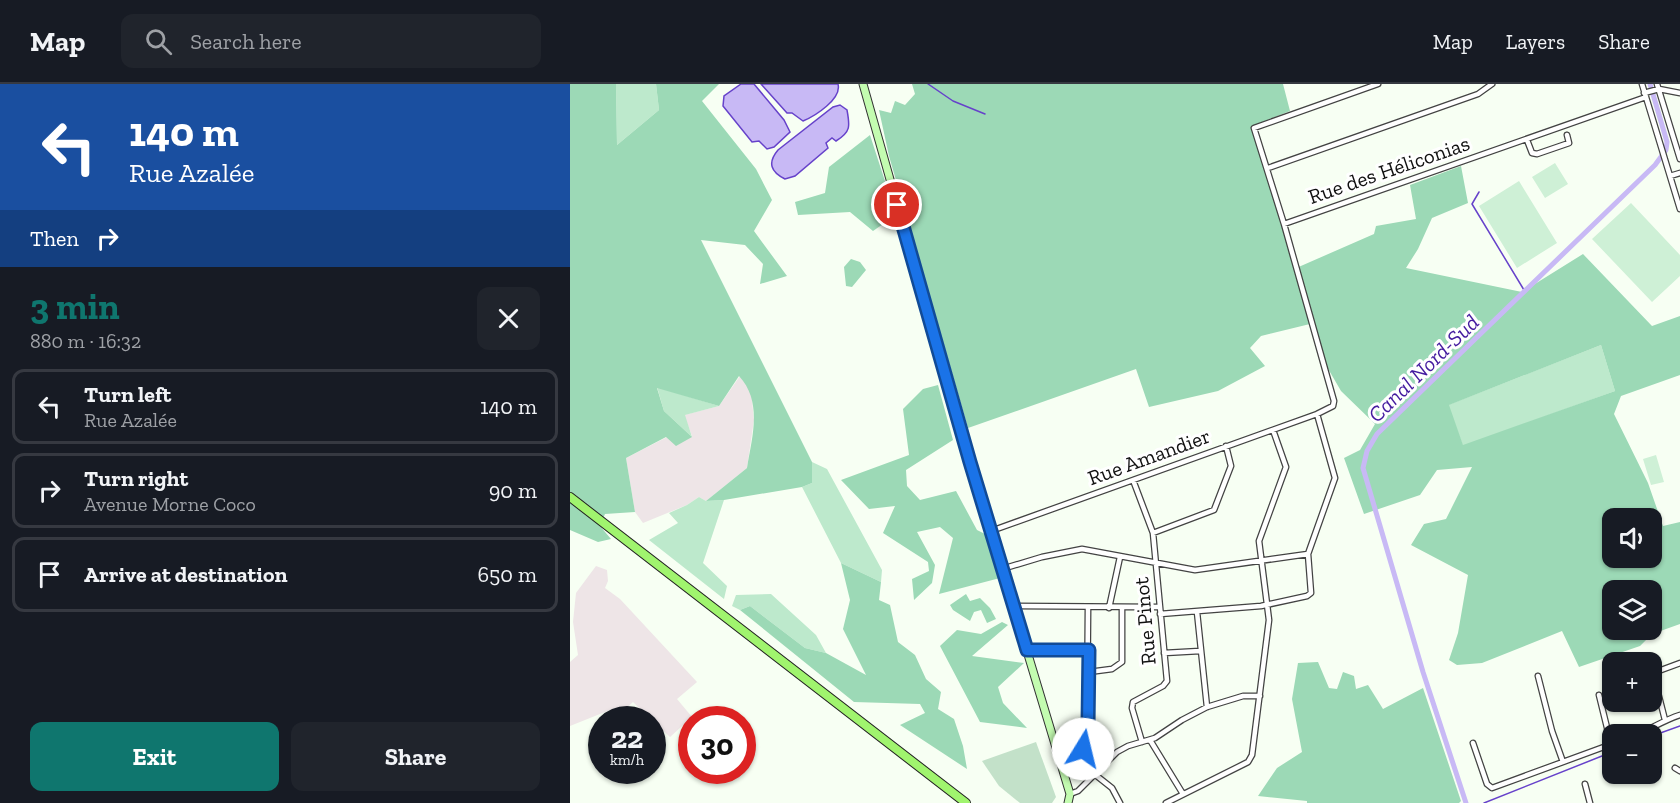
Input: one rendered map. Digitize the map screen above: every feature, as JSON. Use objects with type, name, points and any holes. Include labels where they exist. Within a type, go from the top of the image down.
[{"type":"main road","points":[[570,498],[966,803]]},
{"type":"street","points":[[863,84],[1002,569],[1071,794],[1068,803]]},
{"type":"street","points":[[1160,614],[1266,605],[1307,596],[1311,593],[1308,554],[1335,478],[1317,414],[1329,409],[1334,401],[1268,168],[1254,128],[1378,84]]},
{"type":"street","points":[[1642,84],[1664,159],[1675,175],[1680,209]]},
{"type":"street","points":[[1268,168],[1479,94],[1491,85]]},
{"type":"street","points":[[1657,88],[1680,93]]},
{"type":"street","points":[[1657,88],[1680,159]]},
{"type":"street","name":"Rue des Héliconias","points":[[1284,224],[1508,147],[1657,88]]},
{"type":"street","points":[[1527,140],[1532,153],[1537,154],[1569,143],[1567,135]]},
{"type":"street","name":"Rue Amandier","points":[[991,531],[1317,414]]},
{"type":"street","points":[[1166,803],[1248,762],[1252,754],[1269,620],[1259,541],[1286,466],[1273,430]]},
{"type":"street","points":[[1153,533],[1214,510],[1231,466],[1226,446]]},
{"type":"street","name":"Rue Pinot","points":[[1133,480],[1153,533],[1167,681],[1163,686],[1133,702],[1132,708],[1142,742]]},
{"type":"street","points":[[1002,569],[1042,557],[1082,549],[1195,570],[1308,554]]},
{"type":"street","points":[[1108,608],[1120,557]]},
{"type":"street","points":[[1014,606],[1160,607]]},
{"type":"street","points":[[1088,608],[1088,724],[1083,760],[1094,775],[1112,788],[1120,803]]},
{"type":"street","points":[[1089,672],[1114,668],[1122,662],[1122,608]]},
{"type":"street","points":[[1197,612],[1207,707]]},
{"type":"street","points":[[1027,650],[1089,650]]},
{"type":"street","points":[[1164,653],[1200,651]]},
{"type":"street","points":[[1665,720],[1653,674],[1680,663]]},
{"type":"street","points":[[1538,676],[1552,731],[1563,762]]},
{"type":"street","points":[[1599,695],[1607,724]]},
{"type":"street","points":[[1071,794],[1078,791],[1117,752],[1128,746],[1150,740],[1207,707],[1243,696],[1260,696]]},
{"type":"street","points":[[1658,724],[1680,715]]},
{"type":"street","points":[[1150,740],[1184,794]]},
{"type":"street","points":[[1473,743],[1492,788],[1602,748]]},
{"type":"street","points":[[1585,783],[1590,803]]},
{"type":"shaded area","points":[[741,84],[754,84],[784,120],[790,132],[774,147],[767,149],[759,141],[752,142],[723,106],[724,96]]},
{"type":"shaded area","points":[[761,84],[838,84],[838,90],[832,101],[803,121],[792,113],[787,113]]},
{"type":"shaded area","points":[[840,105],[847,110],[848,116],[849,124],[844,135],[836,141],[832,138],[826,143],[828,148],[795,176],[785,179],[776,173],[772,167],[772,159],[778,150],[833,107]]},
{"type":"shaded area","points":[[740,376],[751,390],[754,420],[747,468],[706,501],[699,497],[687,505],[643,523],[635,512],[626,458],[667,437],[692,436],[684,415],[719,406]]},
{"type":"shaded area","points":[[596,566],[607,570],[608,581],[605,588],[620,599],[697,682],[677,699],[683,706],[678,706],[678,730],[670,737],[666,733],[666,706],[637,706],[633,702],[629,706],[588,706],[588,719],[570,726],[570,662],[578,655],[573,622],[576,593]]},
{"type":"green space","points":[[570,84],[616,84],[617,145],[659,110],[656,84],[719,84],[702,101],[756,169],[772,200],[754,231],[787,276],[760,284],[763,264],[745,245],[701,240],[812,462],[812,483],[802,487],[706,501],[747,468],[754,420],[751,397],[739,376],[719,406],[657,388],[664,411],[692,437],[676,446],[666,437],[626,458],[635,512],[605,514],[600,526],[611,539],[598,542],[570,530]]},
{"type":"green space","points":[[616,84],[656,84],[659,110],[617,145]]},
{"type":"green space","points":[[912,84],[1283,84],[1290,111],[1253,126],[1294,269],[1374,234],[1376,226],[1416,219],[1410,185],[1461,166],[1468,203],[1432,218],[1418,249],[1406,268],[1522,292],[1583,254],[1652,326],[1680,316],[1680,375],[1621,396],[1614,414],[1648,483],[1657,508],[1602,508],[1602,568],[1662,568],[1662,523],[1663,526],[1680,522],[1680,624],[1662,630],[1662,580],[1602,580],[1602,640],[1646,640],[1640,646],[1623,652],[1602,652],[1602,659],[1579,667],[1562,631],[1482,663],[1457,665],[1449,660],[1458,633],[1468,575],[1411,545],[1424,524],[1446,519],[1472,467],[1437,470],[1420,495],[1364,514],[1344,458],[1360,450],[1375,424],[1341,391],[1323,360],[1310,324],[1261,336],[1250,348],[1265,366],[1218,391],[1149,407],[1136,369],[968,428],[889,156],[879,110],[891,113],[895,101],[905,105],[915,94]],"holes":[[[1601,345],[1615,391],[1463,445],[1449,405]]]},
{"type":"green space","points":[[870,135],[896,215],[873,231],[850,212],[798,215],[795,202],[825,193],[829,167]]},
{"type":"green space","points":[[1555,163],[1568,184],[1545,198],[1532,177]]},
{"type":"green space","points":[[1519,181],[1557,243],[1517,268],[1479,206]]},
{"type":"green space","points":[[1631,203],[1680,255],[1680,276],[1652,302],[1592,239]]},
{"type":"green space","points":[[851,259],[860,262],[866,270],[852,287],[846,286],[844,267]]},
{"type":"green space","points":[[1601,345],[1615,391],[1463,446],[1448,405]]},
{"type":"green space","points":[[938,385],[953,440],[906,470],[907,486],[920,500],[956,491],[977,530],[987,535],[1000,578],[939,594],[953,538],[940,527],[917,532],[935,565],[932,583],[914,600],[912,579],[929,571],[928,562],[883,533],[895,506],[869,509],[841,480],[909,455],[903,409],[923,389]]},
{"type":"green space","points":[[657,387],[719,406],[685,415],[692,437],[664,411]]},
{"type":"green space","points":[[1656,455],[1664,482],[1651,485],[1643,459]]},
{"type":"green space","points":[[812,462],[827,469],[882,570],[881,582],[841,563],[802,487],[812,483]]},
{"type":"green space","points":[[699,497],[706,501],[724,500],[703,563],[727,586],[724,599],[649,540],[678,523],[669,513]]},
{"type":"green space","points":[[841,563],[881,582],[879,600],[890,605],[898,642],[915,655],[926,679],[941,692],[938,709],[954,719],[963,746],[967,769],[900,725],[925,713],[920,704],[854,702],[740,610],[750,606],[805,648],[826,653],[866,675],[843,629],[850,600]]},
{"type":"green space","points":[[771,594],[816,635],[826,653],[805,648],[750,606],[740,610],[732,606],[736,595]]},
{"type":"green space","points":[[966,594],[970,601],[980,598],[990,608],[996,619],[987,623],[981,610],[974,612],[970,621],[953,610],[950,605]]},
{"type":"green space","points":[[1002,622],[1008,625],[972,656],[1024,663],[998,687],[1003,703],[1027,728],[980,722],[940,646],[957,630],[981,634]]},
{"type":"green space","points":[[1318,662],[1329,688],[1337,689],[1343,672],[1354,676],[1356,689],[1368,685],[1383,709],[1423,688],[1461,801],[1459,803],[1307,803],[1307,801],[1258,796],[1277,768],[1302,752],[1292,699],[1298,663]]},
{"type":"green space","points":[[1036,742],[1056,797],[1052,803],[1020,803],[999,786],[982,761]]},
{"type":"waterway","points":[[928,84],[953,101],[985,114]]},
{"type":"waterway","name":"Canal Nord-Sud","points":[[1466,803],[1423,672],[1363,468],[1367,451],[1377,434],[1655,165],[1666,150],[1667,142],[1650,84]]},
{"type":"waterway","points":[[1479,192],[1472,204],[1524,290]]},
{"type":"waterway","points":[[1662,732],[1680,726]]},
{"type":"waterway","points":[[1484,803],[1602,756]]},
{"type":"route","points":[[897,205],[970,462],[1027,650],[1089,650],[1088,724],[1083,749]]}]
